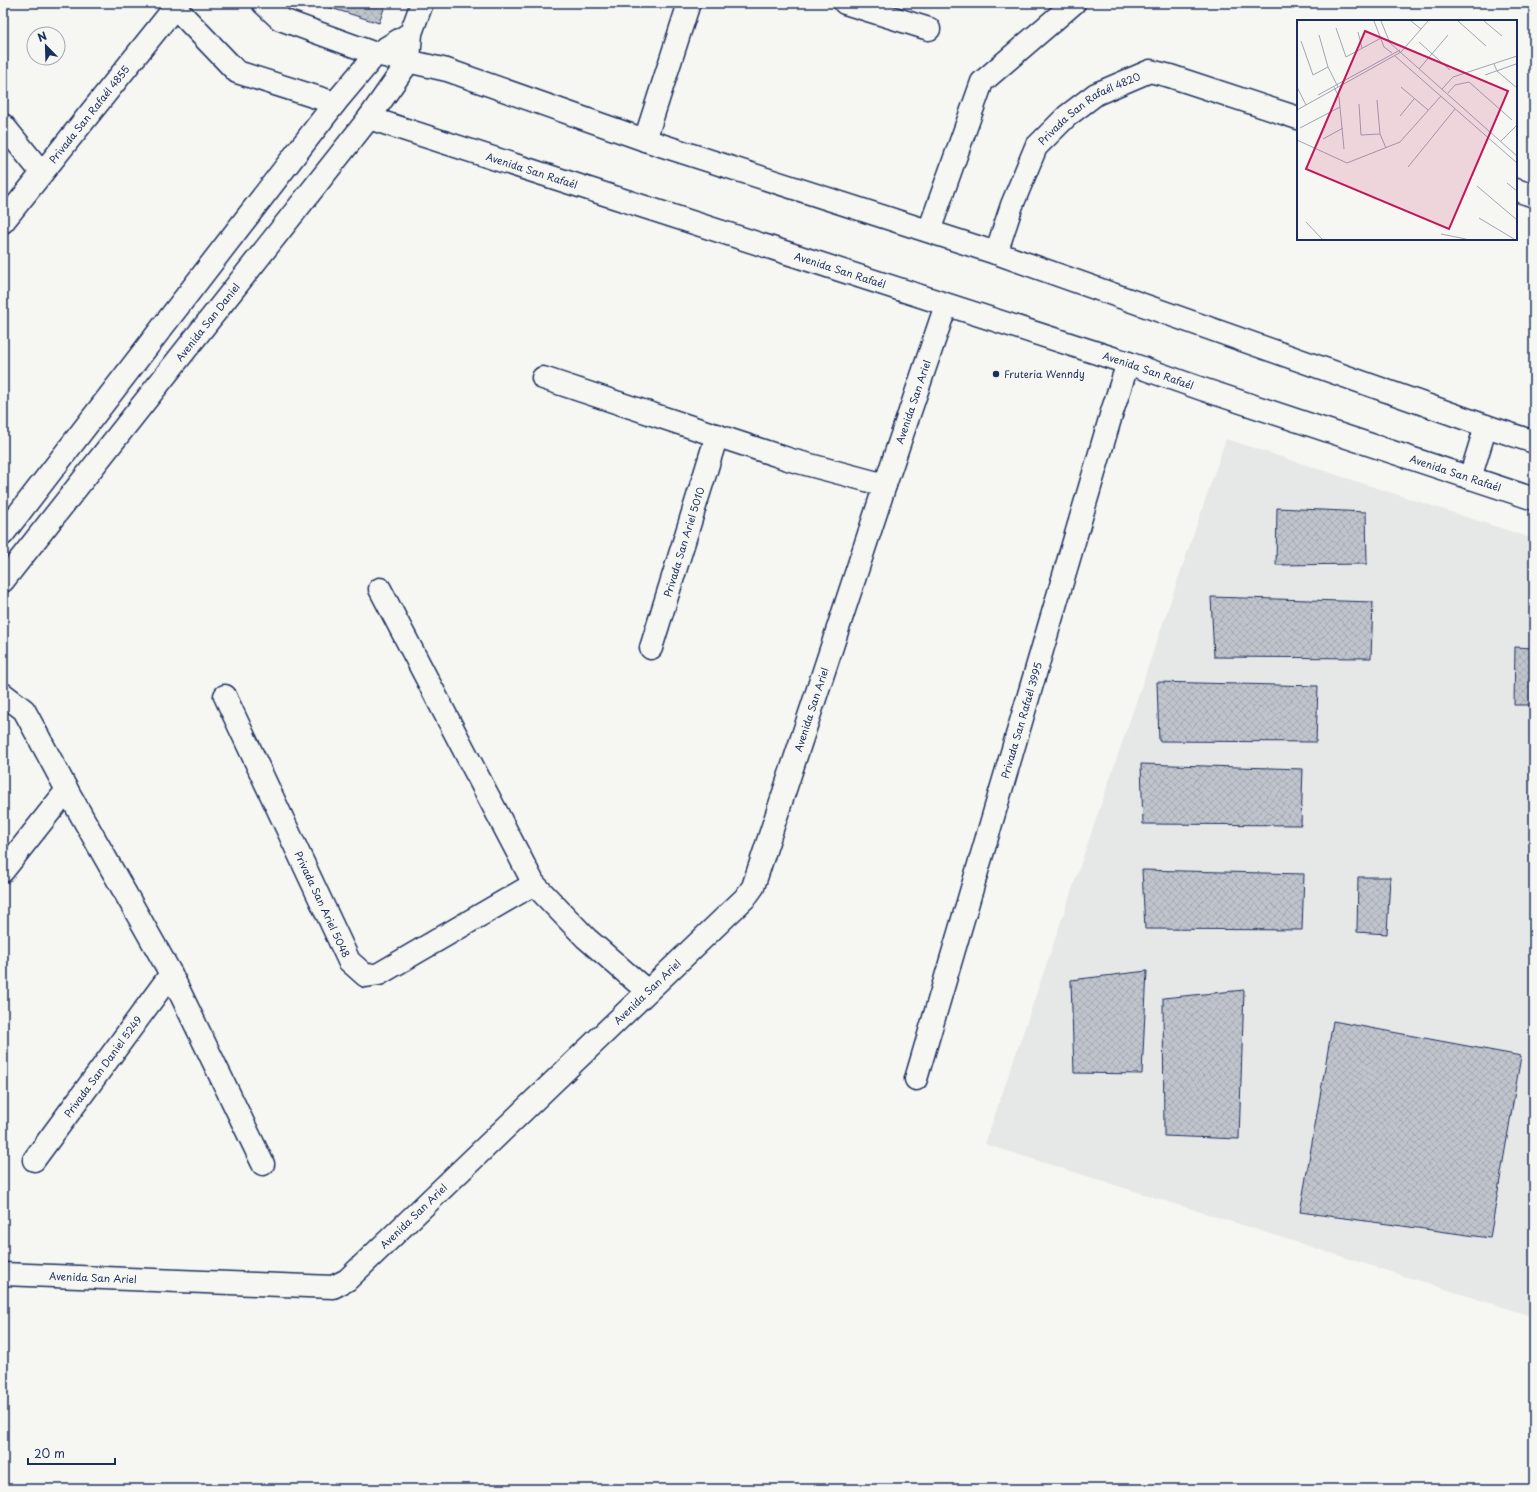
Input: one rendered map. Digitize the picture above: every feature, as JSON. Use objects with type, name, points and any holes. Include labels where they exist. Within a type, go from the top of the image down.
[{"type":"street","points":[[263,3],[280,19],[376,54],[447,70],[645,140],[996,253],[1534,442]]},
{"type":"street","points":[[409,61],[411,32],[422,3]]},
{"type":"street","points":[[645,140],[689,3]]},
{"type":"street","points":[[844,3],[929,29]]},
{"type":"street","points":[[930,231],[982,82],[1074,3]]},
{"type":"street","name":"Avenida San Rafaél","points":[[173,5],[237,72],[335,104],[369,118],[1128,363],[1202,390],[1534,499]]},
{"type":"street","name":"Privada San Rafaél 4855","points":[[3,222],[173,5]]},
{"type":"street","points":[[3,534],[335,104],[376,54],[411,32]]},
{"type":"street","name":"Avenida San Daniel","points":[[3,581],[369,118],[409,61]]},
{"type":"street","name":"Privada San Rafaél 4820","points":[[996,253],[1012,204],[1036,147],[1067,116],[1096,94],[1150,71],[1170,76],[1297,118]]},
{"type":"street","points":[[3,125],[42,173]]},
{"type":"street","points":[[1517,190],[1534,196]]},
{"type":"street","name":"Avenida San Ariel","points":[[3,1274],[333,1287],[347,1280],[745,898],[753,887],[885,485],[946,305]]},
{"type":"street","name":"Privada San Rafaél 3995","points":[[916,1078],[1112,412],[1128,363]]},
{"type":"street","points":[[543,378],[791,460],[885,485]]},
{"type":"street","points":[[1470,478],[1486,426]]},
{"type":"street","name":"Privada San Ariel 5010","points":[[651,648],[717,435]]},
{"type":"street","points":[[380,589],[534,884],[586,938],[647,991]]},
{"type":"street","points":[[3,694],[24,710],[67,790],[171,974],[263,1164]]},
{"type":"street","name":"Privada San Ariel 5048","points":[[225,696],[349,961],[366,976],[379,974],[534,884]]},
{"type":"street","points":[[3,871],[67,790]]},
{"type":"street","name":"Privada San Daniel 5249","points":[[34,1160],[171,974]]},
{"type":"shaded area","points":[[1226,439],[1534,539],[1534,1317],[985,1144]]},
{"type":"building","points":[[315,3],[386,3],[379,23]]},
{"type":"building","points":[[1277,508],[1366,512],[1367,564],[1276,565]]},
{"type":"building","points":[[1211,597],[1373,602],[1371,658],[1214,657]]},
{"type":"building","points":[[1515,647],[1534,648],[1534,705],[1514,705]]},
{"type":"building","points":[[1157,682],[1318,686],[1316,742],[1159,741]]},
{"type":"building","points":[[1141,764],[1303,769],[1301,825],[1143,824]]},
{"type":"building","points":[[1142,870],[1304,874],[1302,930],[1145,929]]},
{"type":"building","points":[[1358,877],[1390,877],[1387,934],[1357,932]]},
{"type":"building","points":[[1147,971],[1142,1074],[1074,1073],[1071,980]]},
{"type":"building","points":[[1244,990],[1239,1139],[1164,1136],[1163,998]]},
{"type":"building","points":[[1333,1021],[1521,1056],[1490,1238],[1300,1212]]},
{"type":"place","name":"Fruteria Wenndy","points":[[996,374]]}]
